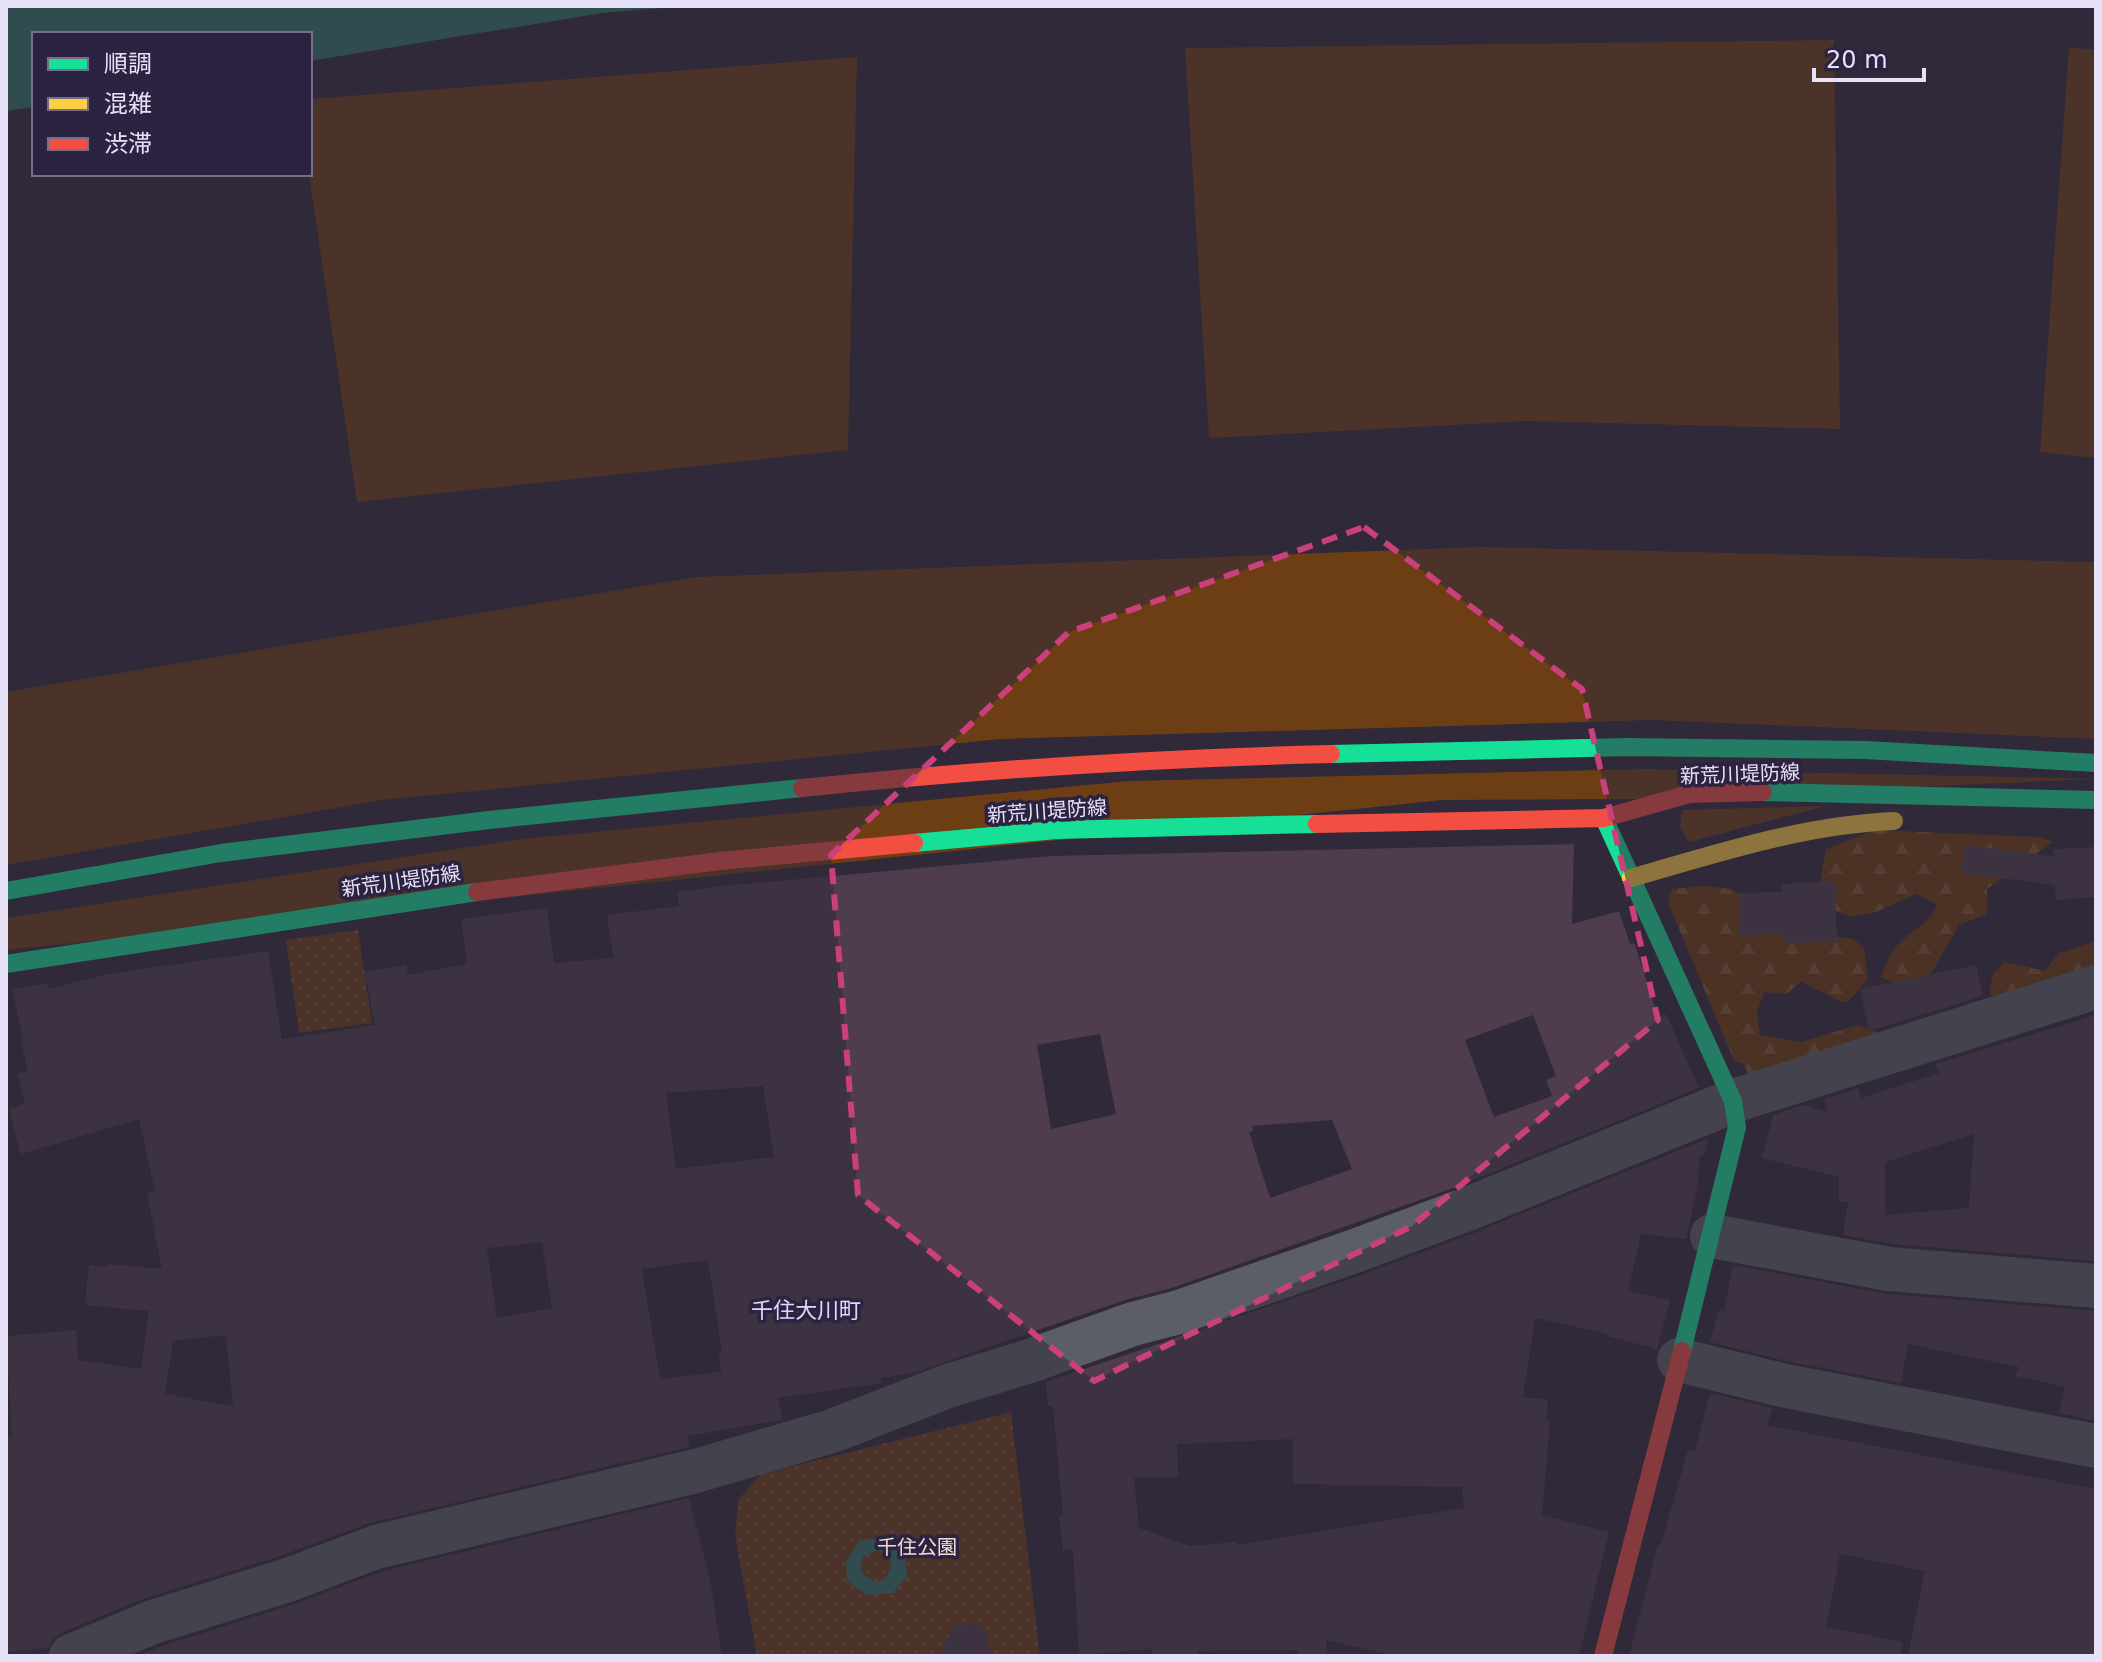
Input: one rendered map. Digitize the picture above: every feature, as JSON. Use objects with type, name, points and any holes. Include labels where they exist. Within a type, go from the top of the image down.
[{"type":"main road","name":"新荒川堤防線","points":[[6,891],[221,853],[489,820],[959,771],[1178,757],[1628,747],[1865,750],[2096,763]]},
{"type":"main road","name":"新荒川堤防線","points":[[6,964],[447,896],[720,861],[1056,830],[1604,818],[1689,794],[2096,800]]},
{"type":"main road","points":[[1661,820],[1668,807],[1689,794]]},
{"type":"main road","points":[[1603,1656],[1712,1236],[1737,1127],[1733,1101],[1604,818]]},
{"type":"main road","points":[[1631,878],[1703,857],[1847,823],[1905,821]]},
{"type":"main road","points":[[1669,847],[1680,855],[1703,857]]},
{"type":"street","points":[[71,1656],[153,1622],[288,1580],[376,1547],[696,1471],[832,1431],[948,1386],[1305,1269],[1476,1206],[1733,1101],[2096,987]]},
{"type":"street","points":[[1712,1236],[1889,1269],[2096,1286]]},
{"type":"street","points":[[1679,1360],[1781,1385],[2096,1446]]},
{"type":"highlighted area","points":[[1364,527],[1582,689],[1658,1020],[1412,1226],[1094,1381],[858,1195],[831,855],[1069,632]]},
{"type":"green space","points":[[1834,40],[1840,429],[1527,421],[1209,438],[1185,48]]},
{"type":"green space","points":[[2069,47],[2096,50],[2096,458],[2040,452]]},
{"type":"green space","points":[[857,57],[848,450],[357,502],[309,176],[312,176],[312,99]]},
{"type":"green space","points":[[1480,547],[2096,562],[2096,739],[1654,720],[1001,739],[382,800],[6,865],[6,692],[697,577]]},
{"type":"green space","points":[[1647,769],[2096,779],[1634,799],[1442,800],[6,950],[6,918],[521,839],[1129,781]]},
{"type":"green space","points":[[1826,806],[1689,842],[1680,828],[1682,810]]},
{"type":"green space","points":[[1875,830],[2040,837],[2053,842],[1987,889],[1987,914],[1959,925],[1925,984],[1903,988],[1881,977],[1885,966],[1896,946],[1927,920],[1937,905],[1916,894],[1876,912],[1851,917],[1828,907],[1821,876],[1826,849]]},
{"type":"green space","points":[[1704,886],[1731,889],[1815,934],[1853,939],[1864,947],[1868,979],[1848,1002],[1801,982],[1786,994],[1764,992],[1757,1012],[1760,1035],[1802,1042],[1858,1025],[1881,1034],[1749,1076],[1744,1064],[1734,1061],[1668,902],[1672,889]]},
{"type":"green space","points":[[358,930],[372,1023],[299,1033],[286,940]]},
{"type":"green space","points":[[2096,941],[2096,977],[1997,1005],[1989,991],[1993,975],[2004,962],[2045,971],[2058,954]]},
{"type":"green space","name":"千住公園","points":[[1011,1412],[1040,1656],[757,1656],[735,1536],[738,1500],[761,1474]]},
{"type":"shaded area","points":[[6,6],[688,6],[602,13],[312,61],[312,32],[32,32],[32,107],[6,111]]},
{"type":"shaded area","points":[[885,1538],[905,1551],[907,1576],[893,1593],[867,1595],[847,1581],[846,1561],[860,1540]],"holes":[[[878,1550],[888,1555],[892,1565],[885,1579],[875,1582],[863,1574],[860,1565],[864,1556]]]},
{"type":"building","points":[[1574,844],[1572,924],[1619,911],[1630,944],[1634,943],[1637,951],[1658,1017],[1666,1014],[1699,1088],[1456,1187],[1172,1288],[1125,1300],[916,1372],[881,1378],[881,1383],[778,1398],[782,1420],[688,1436],[689,1447],[370,1523],[280,1556],[143,1599],[61,1633],[48,1648],[6,1652],[6,1438],[12,1437],[6,1336],[76,1330],[78,1360],[141,1369],[149,1311],[85,1305],[89,1265],[162,1269],[147,1193],[155,1191],[139,1119],[21,1154],[9,1109],[25,1104],[18,1074],[28,1071],[12,990],[47,983],[48,989],[108,974],[268,951],[282,1039],[375,1025],[365,972],[406,965],[408,975],[467,964],[461,919],[547,908],[554,963],[613,958],[607,915],[679,906],[677,892],[1051,856]],"holes":[[[1533,1015],[1556,1076],[1546,1080],[1552,1096],[1494,1117],[1465,1040]],[[1100,1034],[1116,1114],[1051,1129],[1037,1045]],[[763,1086],[774,1157],[676,1169],[666,1093]],[[1332,1120],[1352,1169],[1270,1198],[1249,1132],[1253,1131],[1252,1126]],[[542,1242],[552,1308],[497,1318],[487,1248]],[[708,1260],[722,1352],[719,1352],[721,1372],[660,1379],[642,1269]],[[226,1335],[233,1406],[165,1394],[173,1341]]]},
{"type":"building","points":[[1965,845],[2054,856],[2053,849],[2096,847],[2096,897],[2056,900],[2055,885],[1961,873]]},
{"type":"building","points":[[1834,881],[1837,941],[1785,944],[1784,934],[1740,935],[1739,893],[1783,892],[1782,884]]},
{"type":"building","points":[[1976,965],[1983,996],[1869,1031],[1860,989]]},
{"type":"building","points":[[2096,1015],[2096,1261],[1892,1244],[1843,1235],[1848,1202],[1839,1202],[1839,1177],[1762,1158],[1773,1115],[1803,1105],[1828,1112],[1824,1099],[1858,1088],[1861,1098],[1939,1073],[1936,1064]],"holes":[[[1974,1134],[1969,1208],[1885,1215],[1885,1162]]]},
{"type":"building","points":[[1709,1138],[1705,1154],[1699,1157],[1698,1183],[1686,1239],[1641,1234],[1628,1291],[1670,1300],[1657,1349],[1608,1334],[1535,1318],[1523,1397],[1548,1400],[1546,1421],[1550,1421],[1542,1515],[1609,1532],[1579,1656],[1396,1656],[1326,1640],[1327,1656],[1298,1656],[1297,1650],[1198,1651],[1198,1656],[1152,1656],[1152,1649],[1079,1655],[1073,1549],[1063,1551],[1059,1516],[1063,1515],[1053,1406],[1048,1406],[1046,1382],[1361,1275]],"holes":[[[1293,1439],[1293,1484],[1462,1487],[1464,1508],[1237,1545],[1236,1542],[1190,1546],[1139,1528],[1134,1478],[1178,1477],[1177,1444]]]},
{"type":"building","points":[[1733,1265],[1887,1294],[2096,1311],[2096,1421],[2059,1413],[2065,1387],[2016,1376],[2019,1367],[1908,1344],[1901,1383],[1786,1361],[1710,1342],[1719,1310],[1724,1311]]},
{"type":"building","points":[[1710,1393],[1772,1408],[1767,1425],[2096,1489],[2096,1656],[1908,1656],[1925,1571],[1840,1554],[1826,1627],[1902,1642],[1901,1656],[1629,1656],[1658,1544],[1661,1545],[1688,1450],[1695,1452]]},
{"type":"building","points":[[689,1498],[710,1579],[722,1656],[136,1656],[383,1571]]},
{"type":"building","points":[[972,1622],[986,1631],[992,1656],[938,1656],[953,1627]]},
{"type":"traffic: fast","points":[[1331,754],[1628,747],[1865,750],[2096,763]]},
{"type":"traffic: fast","points":[[6,891],[221,853],[489,820],[802,788]]},
{"type":"traffic: fast","points":[[1763,792],[2096,800]]},
{"type":"traffic: fast","points":[[1604,818],[1733,1101],[1737,1127],[1682,1351]]},
{"type":"traffic: fast","points":[[914,843],[1056,830],[1317,824]]},
{"type":"traffic: fast","points":[[6,964],[477,892]]},
{"type":"traffic: slow","points":[[1631,878],[1794,834],[1894,821]]},
{"type":"traffic: jam","points":[[802,788],[1066,766],[1331,754]]},
{"type":"traffic: jam","points":[[1317,824],[1604,818],[1689,794],[1763,792]]},
{"type":"traffic: jam","points":[[477,892],[720,861],[914,843]]},
{"type":"traffic: jam","points":[[1603,1656],[1682,1351]]},
{"type":"district","name":"千住大川町","points":[[806,1310]]}]
